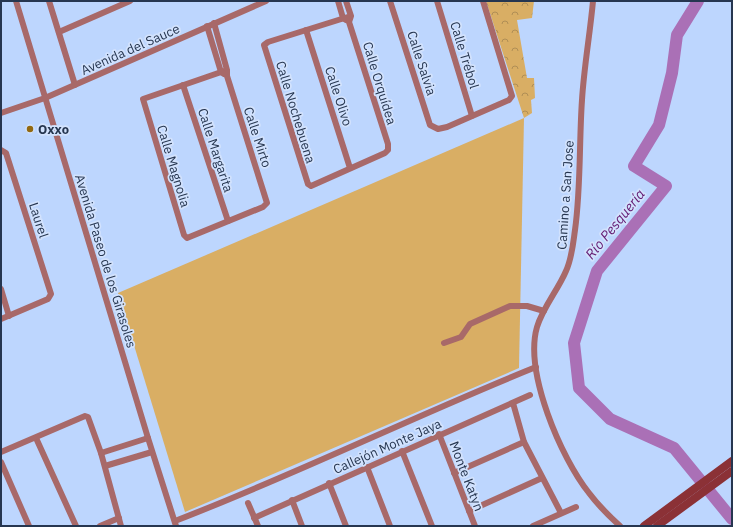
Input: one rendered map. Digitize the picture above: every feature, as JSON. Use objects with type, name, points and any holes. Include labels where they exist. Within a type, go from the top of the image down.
[{"type":"street","name":"Avenida Paseo de los Girasoles","points":[[16,1],[152,452],[176,524]]},
{"type":"street","points":[[49,1],[75,85]]},
{"type":"street","points":[[58,32],[130,1]]},
{"type":"street","name":"Avenida del Sauce","points":[[1,113],[46,98],[266,1]]},
{"type":"street","name":"Calle Orquídea","points":[[338,1],[348,19],[388,144],[388,150],[385,153],[350,168]]},
{"type":"street","name":"Calle Orquídea","points":[[346,1],[348,19]]},
{"type":"street","name":"Calle Salvia","points":[[390,1],[430,125],[435,129],[447,127],[472,116]]},
{"type":"street","name":"Calle Trébol","points":[[437,1],[472,116]]},
{"type":"street","points":[[472,116],[509,100],[512,96],[483,1]]},
{"type":"street","name":"Camino a San Jose","points":[[593,1],[582,99],[576,228],[571,256],[566,271],[536,328],[534,342],[536,367],[547,412],[564,453],[588,493],[620,526]]},
{"type":"street","points":[[306,30],[348,19]]},
{"type":"street","name":"Calle Mirto","points":[[214,23],[225,72]]},
{"type":"street","name":"Calle Mirto","points":[[207,26],[225,72],[267,200],[266,204],[228,221]]},
{"type":"street","name":"Calle Nochebuena","points":[[306,30],[265,44],[309,186],[350,168]]},
{"type":"street","name":"Calle Olivo","points":[[306,30],[350,168]]},
{"type":"street","points":[[183,85],[225,72]]},
{"type":"street","name":"Calle Magnolia","points":[[183,85],[144,100],[182,228],[187,238],[228,221]]},
{"type":"street","name":"Calle Margarita","points":[[183,85],[228,221]]},
{"type":"street","name":"Laurel","points":[[2,150],[51,294],[50,297],[9,316]]},
{"type":"street","points":[[1,289],[9,316],[1,319]]},
{"type":"street","points":[[444,343],[461,337],[470,324],[510,306],[527,306],[544,311]]},
{"type":"street","points":[[176,524],[536,367]]},
{"type":"street","name":"Callejón Monte Jaya","points":[[254,518],[329,483],[530,395]]},
{"type":"street","points":[[513,403],[524,442],[561,513]]},
{"type":"street","points":[[1,452],[85,416],[90,418],[121,526]]},
{"type":"street","name":"Monte Katyn","points":[[439,434],[475,526]]},
{"type":"street","points":[[36,438],[76,526]]},
{"type":"street","points":[[101,453],[148,438]]},
{"type":"street","points":[[454,473],[524,442]]},
{"type":"street","points":[[402,451],[432,526]]},
{"type":"street","points":[[105,466],[152,452]]},
{"type":"street","points":[[657,526],[674,508],[732,461]]},
{"type":"street","points":[[1,462],[29,526]]},
{"type":"street","points":[[367,467],[390,526]]},
{"type":"street","points":[[644,526],[732,471]]},
{"type":"street","points":[[469,511],[542,478]]},
{"type":"street","points":[[329,483],[346,526]]},
{"type":"street","points":[[292,500],[302,526]]},
{"type":"street","points":[[248,503],[258,526]]},
{"type":"street","points":[[536,525],[576,507]]},
{"type":"street","points":[[100,526],[119,518]]},
{"type":"green space","points":[[486,1],[534,1],[532,18],[517,20],[527,78],[534,78],[535,98],[531,100],[532,113],[524,118]]},
{"type":"green space","points":[[524,118],[519,368],[185,512],[118,293]]},
{"type":"waterway","name":"Río Pesquería","points":[[698,1],[677,35],[672,73],[659,125],[634,166],[666,186],[597,271],[574,343],[579,388],[610,419],[674,448],[732,519]]},
{"type":"place","name":"Oxxo","points":[[30,129]]}]
